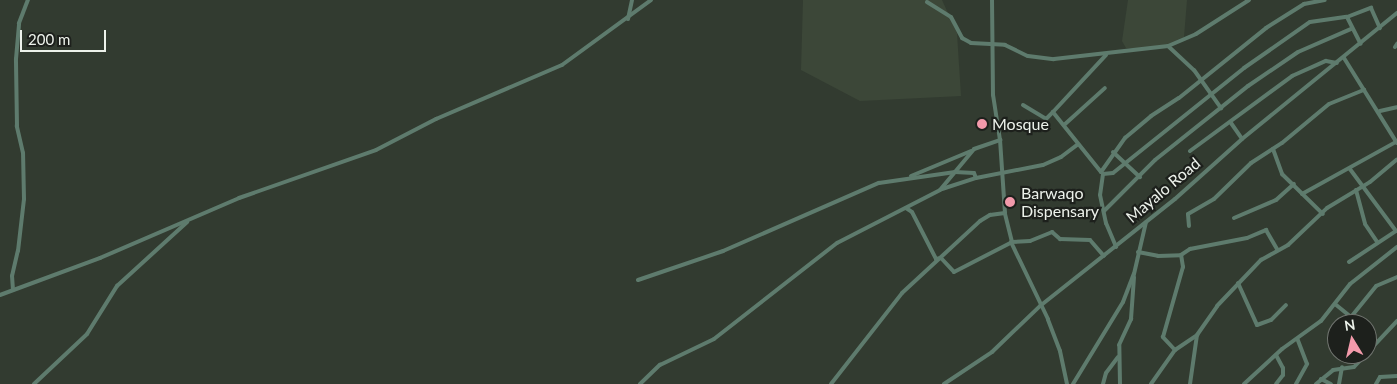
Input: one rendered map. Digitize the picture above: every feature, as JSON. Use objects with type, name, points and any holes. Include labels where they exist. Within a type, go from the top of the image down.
[{"type":"street","points":[[13,290],[12,276],[18,251],[24,199],[23,154],[17,126],[16,59],[19,23],[28,0]]},
{"type":"street","points":[[628,19],[632,0]]},
{"type":"street","points":[[0,295],[100,258],[160,229],[189,221],[239,198],[376,150],[436,119],[544,73],[569,60],[628,19],[651,0]]},
{"type":"street","points":[[992,0],[990,43],[994,105],[1000,140],[1006,213],[1011,242],[1060,351],[1067,384]]},
{"type":"street","points":[[927,2],[951,17],[966,41],[990,43],[1042,58],[1106,55],[1168,46],[1196,34],[1249,0]]},
{"type":"street","points":[[1116,246],[1100,194],[1102,173],[1114,152],[1140,126],[1299,6],[1325,0]]},
{"type":"street","points":[[1102,173],[1113,173],[1210,95],[1306,24],[1322,18],[1347,17],[1371,8],[1380,28]]},
{"type":"street","name":"Mayalo Road","points":[[944,384],[992,352],[1040,306],[1146,222],[1242,139],[1338,63],[1397,13]]},
{"type":"street","points":[[1347,17],[1351,29],[1361,44]]},
{"type":"street","points":[[1104,211],[1155,160],[1220,108],[1298,52],[1351,29]]},
{"type":"street","points":[[1168,46],[1194,70],[1199,80],[1220,108]]},
{"type":"street","points":[[1023,106],[1046,118],[1106,55]]},
{"type":"street","points":[[1302,194],[1397,142],[1380,111],[1369,102],[1364,90],[1344,58]]},
{"type":"street","points":[[1190,151],[1231,123],[1292,76],[1326,61],[1338,63]]},
{"type":"street","points":[[1064,125],[1106,88]]},
{"type":"street","points":[[1189,226],[1188,214],[1214,199],[1250,162],[1273,149],[1329,104],[1364,90]]},
{"type":"street","points":[[1380,111],[1397,107]]},
{"type":"street","points":[[1053,112],[1102,173]]},
{"type":"street","points":[[1231,123],[1242,139]]},
{"type":"street","points":[[907,179],[1000,140]]},
{"type":"street","points":[[640,384],[660,365],[710,342],[837,244],[940,190],[976,178],[1043,165],[1061,157],[1078,144]]},
{"type":"street","points":[[1273,149],[1282,174],[1323,214]]},
{"type":"street","points":[[940,190],[971,151]]},
{"type":"street","points":[[1114,152],[1127,161],[1140,176]]},
{"type":"street","points":[[1152,384],[1175,350],[1197,335],[1217,306],[1238,284],[1277,249],[1288,246],[1323,214],[1378,177],[1397,159]]},
{"type":"street","points":[[1349,262],[1396,231],[1350,169]]},
{"type":"street","points":[[638,280],[730,248],[864,188],[955,172],[974,173],[976,178]]},
{"type":"street","points":[[1234,218],[1276,200],[1294,184]]},
{"type":"street","points":[[1356,190],[1365,224],[1377,242]]},
{"type":"street","points":[[906,208],[912,212],[933,256],[941,258],[954,272],[1011,242],[1030,241],[1052,232],[1060,240],[1090,240],[1104,256]]},
{"type":"street","points":[[831,384],[902,293],[985,218],[1006,213]]},
{"type":"street","points":[[34,384],[85,337],[117,286],[189,221]]},
{"type":"street","points":[[1124,384],[1120,383],[1119,345],[1131,319],[1134,274],[1146,222]]},
{"type":"street","points":[[1138,252],[1158,256],[1181,255],[1190,249],[1247,238],[1266,230],[1277,249]]},
{"type":"street","points":[[1244,384],[1276,354],[1298,340],[1336,304],[1350,284],[1397,247]]},
{"type":"street","points":[[1175,350],[1163,336],[1183,267],[1181,255]]},
{"type":"street","points":[[1073,384],[1113,322],[1134,274]]},
{"type":"street","points":[[1336,304],[1351,317],[1376,286],[1397,277]]},
{"type":"street","points":[[1238,284],[1257,325],[1271,320],[1286,305]]},
{"type":"street","points":[[1377,343],[1396,325]]},
{"type":"street","points":[[1190,384],[1197,335]]},
{"type":"street","points":[[1296,384],[1307,364],[1298,340]]},
{"type":"street","points":[[1276,354],[1283,368],[1283,375],[1276,384]]},
{"type":"street","points":[[1103,384],[1118,357]]},
{"type":"street","points":[[1316,384],[1327,372],[1342,367],[1354,367],[1357,364]]},
{"type":"street","points":[[1339,384],[1342,367]]},
{"type":"street","points":[[1376,384],[1380,377],[1396,376]]},
{"type":"street","points":[[1321,379],[1331,384]]},
{"type":"shaded area","points":[[803,0],[942,0],[957,33],[961,96],[860,101],[801,70]]},
{"type":"shaded area","points":[[1128,0],[1187,0],[1184,37],[1159,48],[1126,48],[1122,41]]},
{"type":"place","name":"Mosque","points":[[982,124]]},
{"type":"place","name":"Barwaqo Dispensary","points":[[1010,202]]}]
